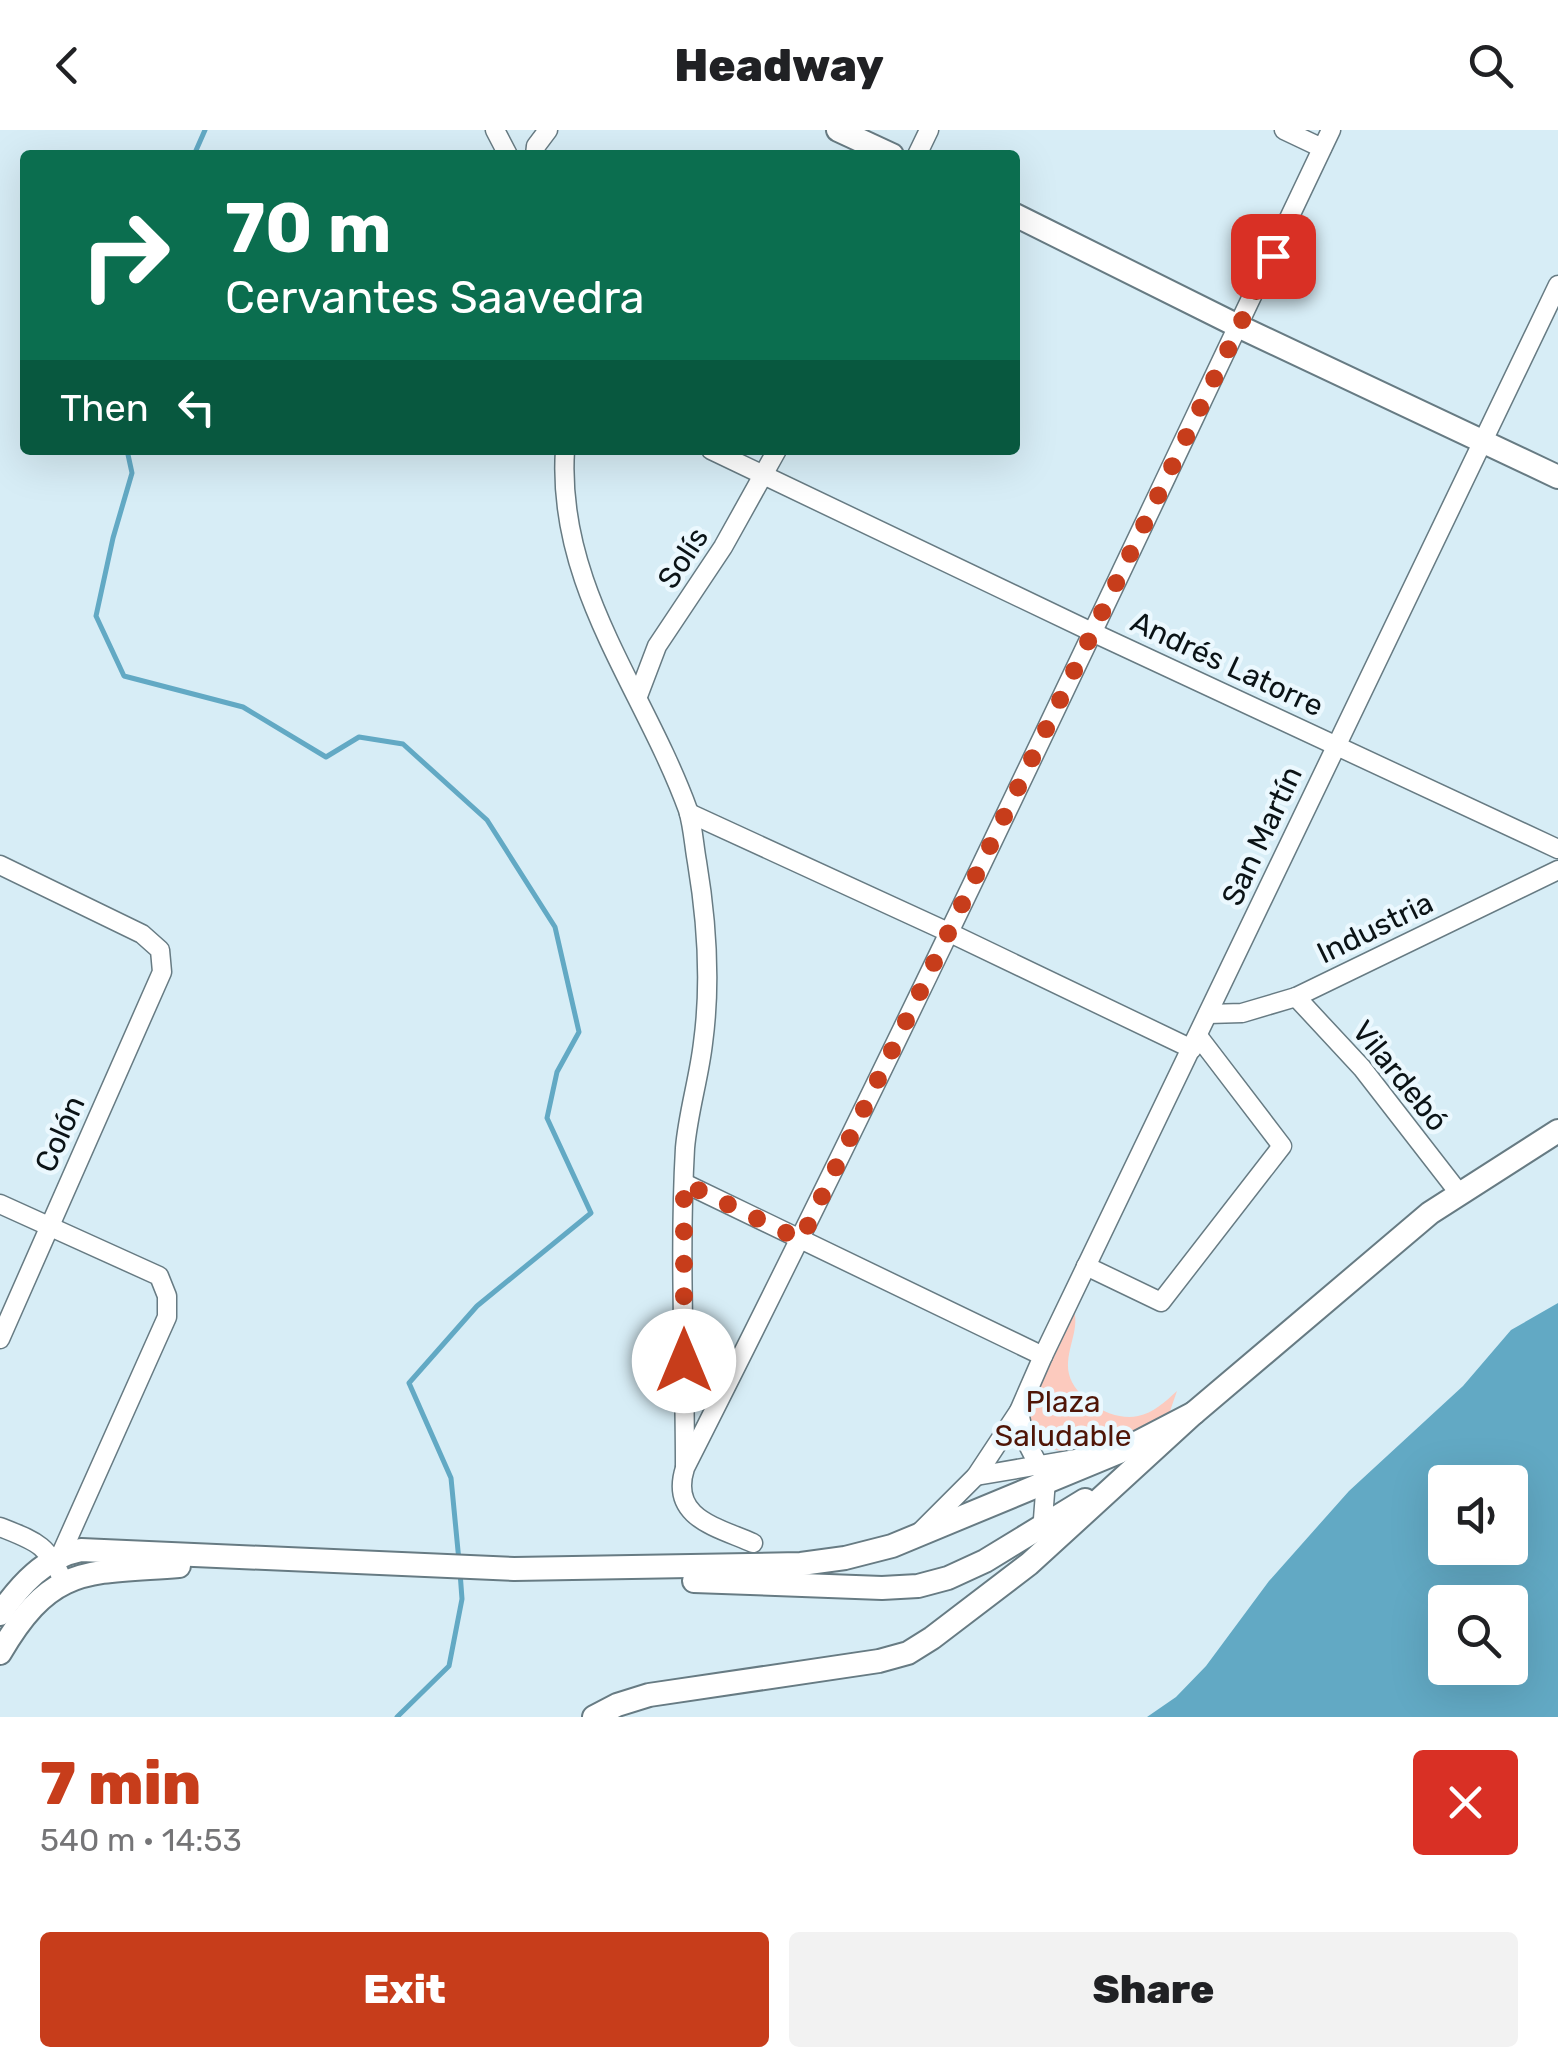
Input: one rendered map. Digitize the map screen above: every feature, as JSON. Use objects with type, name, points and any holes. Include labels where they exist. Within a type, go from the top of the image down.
[{"type":"street","points":[[838,130],[881,150]]},
{"type":"street","points":[[1284,130],[1322,148]]},
{"type":"street","points":[[753,1543],[691,1513],[682,1497],[680,1482],[685,1468],[801,1240],[1331,130]]},
{"type":"street","points":[[1020,217],[1240,327],[1558,476]]},
{"type":"street","name":"San Martín","points":[[918,1536],[976,1476],[1019,1411],[1558,286]]},
{"type":"street","points":[[564,455],[566,521],[576,563],[617,662],[638,696],[689,813],[706,952],[707,1004],[686,1142],[684,1183],[685,1468]]},
{"type":"street","name":"Andrés Latorre","points":[[722,455],[1558,849]]},
{"type":"street","name":"Solís","points":[[638,696],[657,646],[724,547],[775,455]]},
{"type":"street","points":[[689,813],[1195,1043],[1282,1146],[1161,1302],[1086,1266]]},
{"type":"street","name":"Colón","points":[[0,865],[142,934],[160,950],[162,972],[0,1339]]},
{"type":"street","name":"Industria","points":[[1208,1014],[1242,1012],[1296,997],[1558,870]]},
{"type":"street","name":"Vilardebó","points":[[1296,997],[1362,1068],[1459,1193]]},
{"type":"street","points":[[594,1717],[617,1705],[649,1696],[852,1667],[908,1653],[1028,1564],[1194,1413],[1430,1214],[1558,1131]]},
{"type":"street","points":[[684,1183],[1043,1356]]},
{"type":"street","points":[[0,1204],[159,1276],[168,1296],[167,1318],[86,1496],[65,1554],[63,1581]]},
{"type":"street","points":[[1019,1411],[1024,1437],[1041,1471],[1045,1525],[1028,1564]]},
{"type":"street","points":[[976,1476],[1041,1471],[1119,1452],[1194,1413]]},
{"type":"street","points":[[0,1527],[65,1554],[556,1569],[802,1564],[846,1558],[918,1536],[1041,1471]]},
{"type":"street","points":[[556,1569],[604,1578],[918,1586],[960,1572],[1132,1472]]},
{"type":"street","points":[[0,1614],[27,1580],[65,1554]]},
{"type":"street","points":[[0,1653],[20,1622],[63,1581],[87,1573],[282,1558]]},
{"type":"green space","name":"Plaza Saludable","points":[[1074,1311],[1069,1374],[1079,1392],[1096,1407],[1117,1415],[1138,1416],[1154,1410],[1177,1391],[1169,1414],[1124,1438],[1092,1449],[1059,1451],[1043,1446],[1029,1416],[1034,1395]]},
{"type":"water","points":[[1558,1303],[1558,1717],[1147,1717],[1176,1697],[1206,1666],[1269,1581],[1349,1491],[1463,1386],[1511,1330]]},
{"type":"waterway","points":[[196,150],[205,130]]},
{"type":"waterway","points":[[128,455],[132,473],[96,616],[124,676],[243,707],[326,757],[359,737],[403,744],[487,820],[555,927],[579,1032],[557,1072],[547,1118],[591,1213],[477,1306],[409,1383],[451,1478],[459,1561]]},
{"type":"waterway","points":[[397,1717],[449,1666],[462,1599],[460,1572]]},
{"type":"route","points":[[684,1361],[684,1183],[801,1240],[1273,256]]}]
